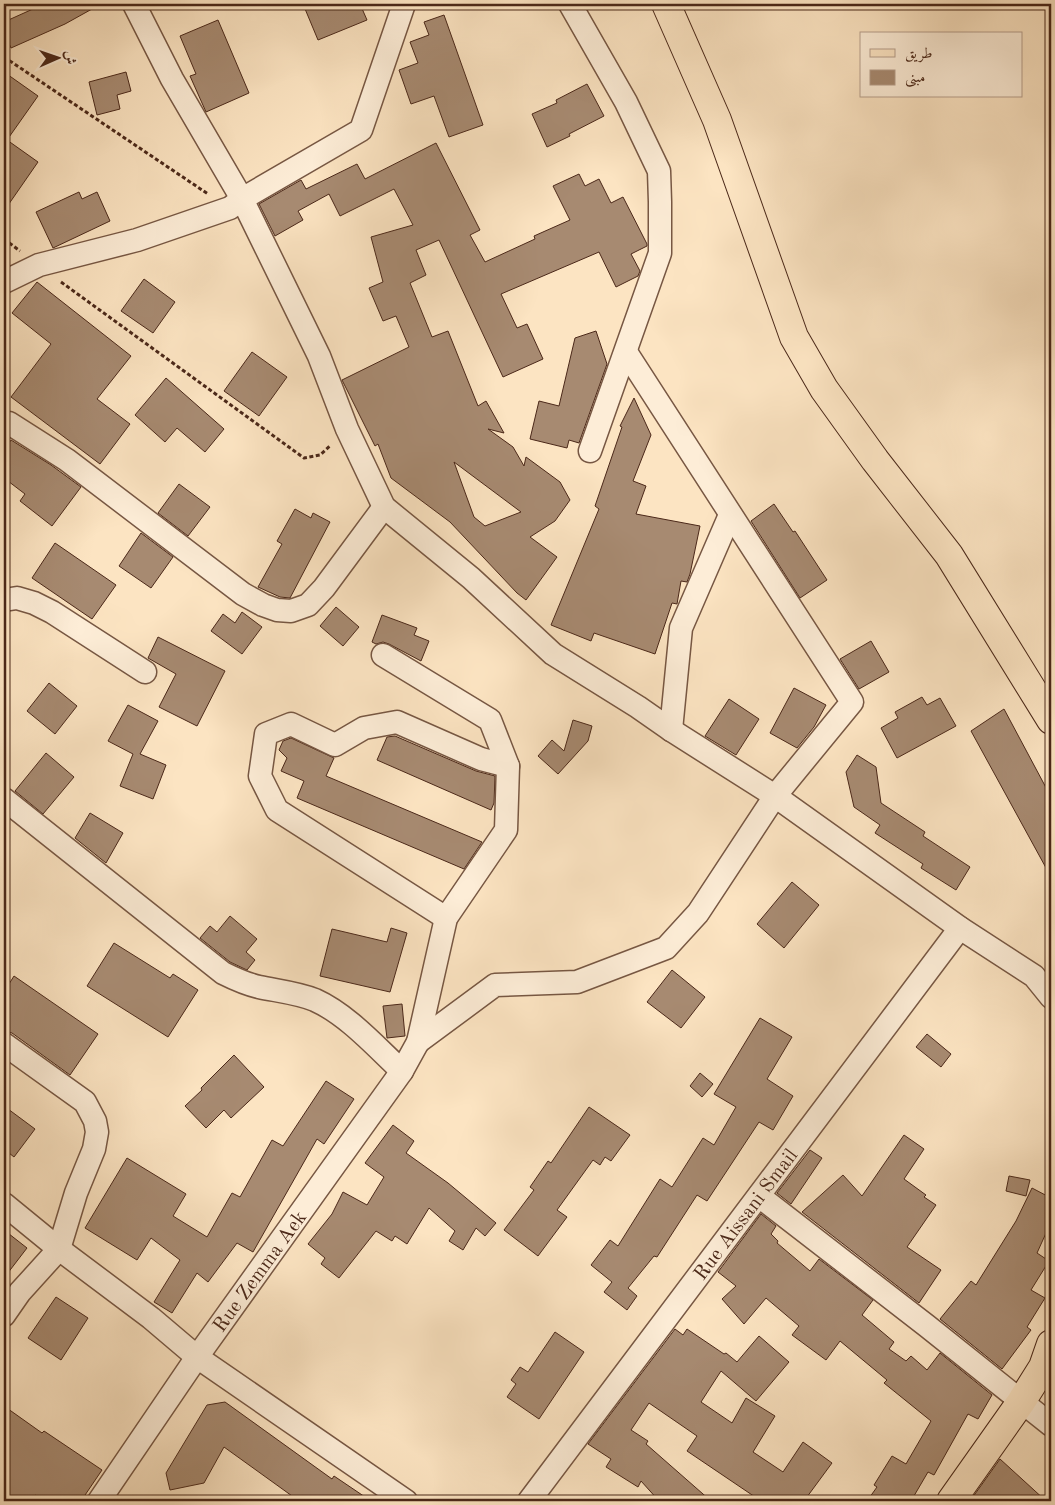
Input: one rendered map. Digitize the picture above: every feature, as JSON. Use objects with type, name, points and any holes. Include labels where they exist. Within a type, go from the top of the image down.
[{"type":"main road","points":[[666,4],[717,120],[780,303],[794,337],[824,389],[875,460],[949,556],[1051,720]]},
{"type":"main road","points":[[951,1501],[1021,1402],[1043,1367],[1051,1344]]},
{"type":"street","points":[[134,4],[236,204],[318,356],[347,429],[384,506],[471,578],[553,654],[638,706],[671,730],[775,796],[960,928],[1034,976],[1051,996]]},
{"type":"street","points":[[4,282],[38,265],[137,240],[236,204],[361,130],[404,4]]},
{"type":"street","points":[[570,4],[626,102],[659,171],[660,253],[590,451]]},
{"type":"street","points":[[418,1042],[495,986],[577,982],[666,948],[698,913],[775,796],[852,702],[626,352]]},
{"type":"street","points":[[6,423],[67,460],[243,594],[277,610],[291,611],[308,605],[324,588],[384,506]]},
{"type":"street","points":[[671,730],[681,628],[730,515]]},
{"type":"street","points":[[4,580],[10,599],[34,603],[52,612],[145,672]]},
{"type":"street","points":[[383,655],[490,720],[508,766],[506,830],[446,918],[418,1042]]},
{"type":"street","points":[[446,918],[277,810],[260,776],[266,734],[291,724],[335,745],[364,728],[397,722],[480,759],[508,766]]},
{"type":"street","points":[[4,799],[223,973],[246,984],[298,995],[329,1007],[343,1017],[402,1071]]},
{"type":"street","name":"Rue Aissani Smail","points":[[529,1501],[960,928]]},
{"type":"street","name":"Rue Zemma Aek","points":[[99,1501],[197,1357],[402,1071],[418,1042]]},
{"type":"street","points":[[4,1044],[85,1102],[95,1120],[97,1132],[94,1149],[76,1193],[59,1249],[20,1292],[4,1315]]},
{"type":"street","points":[[758,1196],[920,1320],[1051,1425]]},
{"type":"street","points":[[4,1204],[59,1249],[151,1318],[197,1357],[406,1501]]},
{"type":"path","points":[[4,57],[236,204]]},
{"type":"path","points":[[38,265],[304,458],[320,456],[347,429]]},
{"type":"building","points":[[44,4],[101,4],[65,24],[11,48],[4,32],[4,22]]},
{"type":"building","points":[[303,4],[360,4],[367,20],[318,40]]},
{"type":"building","points":[[444,15],[483,125],[449,137],[434,96],[411,104],[399,70],[418,63],[410,42],[429,35],[424,22]]},
{"type":"building","points":[[218,20],[249,93],[206,112],[190,76],[196,74],[180,36]]},
{"type":"building","points":[[4,72],[38,96],[7,140],[38,162],[4,211]]},
{"type":"building","points":[[126,72],[131,91],[117,95],[120,109],[97,115],[89,82]]},
{"type":"building","points":[[587,84],[604,116],[547,147],[532,114],[557,103],[556,100]]},
{"type":"building","points":[[436,143],[480,230],[470,235],[485,262],[535,239],[534,236],[570,220],[553,186],[579,174],[585,186],[599,179],[611,203],[623,197],[647,244],[647,246],[631,254],[640,271],[638,276],[616,287],[599,252],[501,294],[517,328],[527,324],[543,359],[503,377],[439,240],[416,250],[426,275],[410,283],[432,337],[448,331],[478,406],[486,401],[504,433],[488,429],[513,447],[524,466],[526,457],[560,482],[570,500],[555,521],[530,537],[557,557],[526,600],[517,593],[450,522],[391,478],[378,444],[375,446],[342,380],[409,347],[396,316],[383,321],[369,288],[383,282],[371,237],[413,225],[394,189],[340,216],[329,194],[298,211],[303,220],[275,236],[259,204],[301,180],[306,189],[357,164],[365,179]],"holes":[[[454,462],[521,512],[485,526],[474,517]]]},
{"type":"building","points":[[79,192],[82,199],[97,192],[110,221],[53,248],[36,212]]},
{"type":"building","points":[[144,279],[175,302],[153,333],[121,311]]},
{"type":"building","points":[[37,282],[131,356],[97,399],[130,424],[100,464],[11,397],[51,344],[12,313]]},
{"type":"building","points":[[596,331],[607,364],[579,443],[569,440],[567,448],[530,439],[539,401],[559,406],[575,338]]},
{"type":"building","points":[[252,352],[287,377],[259,416],[224,391]]},
{"type":"building","points":[[166,378],[224,429],[205,452],[177,428],[165,442],[135,415]]},
{"type":"building","points":[[634,398],[651,435],[633,481],[646,486],[636,514],[700,526],[690,574],[687,582],[681,581],[677,604],[672,603],[655,654],[594,633],[591,641],[551,625],[599,509],[595,506],[622,427],[620,426]]},
{"type":"building","points":[[11,440],[51,465],[81,487],[52,526],[20,501],[25,494],[4,478],[4,451]]},
{"type":"building","points":[[179,484],[210,507],[188,536],[158,513]]},
{"type":"building","points":[[774,504],[793,532],[795,531],[827,580],[800,598],[751,521]]},
{"type":"building","points":[[295,509],[311,518],[313,513],[330,522],[290,598],[280,597],[258,587],[282,544],[277,541]]},
{"type":"building","points":[[141,533],[173,557],[151,588],[119,566]]},
{"type":"building","points":[[55,543],[116,585],[92,619],[32,578]]},
{"type":"building","points":[[336,607],[359,627],[343,646],[320,626]]},
{"type":"building","points":[[242,612],[262,627],[242,654],[211,631],[223,614],[235,623]]},
{"type":"building","points":[[382,615],[417,628],[414,635],[429,641],[421,661],[389,644],[383,642],[376,644],[372,642]]},
{"type":"building","points":[[158,637],[225,671],[197,726],[159,707],[176,674],[148,658]]},
{"type":"building","points":[[871,641],[889,672],[859,689],[840,659]]},
{"type":"building","points":[[49,683],[77,706],[55,734],[27,711]]},
{"type":"building","points":[[794,688],[826,705],[814,727],[797,748],[770,733]]},
{"type":"building","points":[[922,697],[927,705],[940,698],[956,726],[897,758],[881,728],[898,718],[895,712]]},
{"type":"building","points":[[729,699],[759,719],[736,755],[705,736]]},
{"type":"building","points":[[128,705],[158,721],[140,754],[166,765],[153,799],[120,786],[133,754],[108,741]]},
{"type":"building","points":[[1004,709],[1051,797],[1051,877],[971,731]]},
{"type":"building","points":[[573,720],[592,726],[588,741],[558,774],[538,756],[552,740],[564,751]]},
{"type":"building","points":[[395,736],[476,771],[495,776],[494,803],[491,810],[377,760],[387,737]]},
{"type":"building","points":[[291,738],[334,758],[326,776],[482,842],[464,869],[297,798],[304,781],[281,771],[287,758],[279,750],[283,741]]},
{"type":"building","points":[[46,753],[74,777],[43,814],[15,791]]},
{"type":"building","points":[[857,755],[876,767],[881,803],[925,832],[923,836],[970,867],[956,890],[921,868],[923,864],[875,833],[880,825],[854,807],[846,772]]},
{"type":"building","points":[[90,813],[123,833],[106,863],[75,838]]},
{"type":"building","points":[[792,882],[819,905],[784,948],[757,924]]},
{"type":"building","points":[[230,916],[257,939],[246,952],[255,960],[247,970],[230,962],[200,938],[210,926],[217,932]]},
{"type":"building","points":[[391,928],[407,933],[390,992],[320,976],[332,929],[387,942]]},
{"type":"building","points":[[114,943],[170,978],[173,974],[198,990],[168,1037],[87,986]]},
{"type":"building","points":[[672,970],[705,997],[681,1028],[647,1002]]},
{"type":"building","points":[[14,976],[98,1034],[70,1075],[12,1033],[4,1031],[4,992]]},
{"type":"building","points":[[402,1004],[405,1036],[387,1038],[383,1006]]},
{"type":"building","points":[[760,1018],[792,1037],[767,1079],[793,1096],[773,1130],[759,1122],[707,1201],[697,1195],[657,1257],[654,1256],[628,1288],[637,1296],[627,1310],[604,1292],[612,1282],[591,1265],[610,1240],[618,1246],[660,1179],[672,1187],[703,1138],[714,1145],[736,1107],[714,1094]]},
{"type":"building","points":[[927,1034],[951,1054],[941,1067],[916,1047]]},
{"type":"building","points":[[234,1055],[264,1087],[231,1118],[224,1110],[206,1128],[185,1106]]},
{"type":"building","points":[[700,1073],[713,1084],[702,1097],[690,1086]]},
{"type":"building","points":[[326,1081],[354,1099],[324,1144],[317,1139],[253,1252],[237,1243],[208,1282],[197,1273],[172,1313],[154,1302],[180,1260],[151,1238],[137,1260],[85,1228],[127,1158],[186,1194],[173,1216],[207,1237],[232,1193],[240,1197],[272,1140],[283,1146]]},
{"type":"building","points":[[4,1106],[35,1129],[14,1157],[4,1149]]},
{"type":"building","points":[[589,1107],[630,1135],[611,1161],[605,1157],[600,1165],[593,1160],[557,1210],[567,1217],[538,1256],[504,1230],[534,1190],[530,1187],[548,1161],[551,1163]]},
{"type":"building","points":[[393,1125],[414,1141],[406,1153],[448,1183],[496,1223],[485,1236],[476,1228],[463,1250],[449,1241],[455,1231],[429,1208],[407,1244],[395,1236],[392,1241],[376,1231],[339,1278],[321,1264],[325,1258],[308,1244],[332,1214],[343,1192],[367,1205],[384,1177],[365,1163]]},
{"type":"building","points":[[904,1135],[924,1149],[904,1179],[936,1205],[907,1247],[941,1270],[919,1303],[802,1212],[843,1175],[862,1196]]},
{"type":"building","points":[[810,1150],[822,1158],[791,1204],[777,1193]]},
{"type":"building","points":[[1009,1176],[1030,1180],[1026,1196],[1006,1191]]},
{"type":"building","points":[[1032,1188],[1051,1198],[1051,1222],[1037,1253],[1049,1261],[1031,1290],[1045,1298],[1027,1327],[1031,1330],[1002,1369],[940,1319],[971,1281],[976,1285],[1016,1221]]},
{"type":"building","points":[[761,1214],[776,1226],[771,1234],[778,1241],[777,1243],[810,1271],[819,1259],[873,1300],[862,1315],[894,1342],[889,1349],[906,1361],[911,1356],[927,1370],[940,1353],[992,1395],[978,1419],[968,1414],[934,1475],[928,1472],[911,1501],[867,1501],[877,1487],[874,1485],[892,1456],[906,1464],[931,1421],[884,1383],[887,1380],[840,1341],[826,1360],[792,1335],[799,1326],[766,1298],[744,1324],[722,1299],[736,1286],[718,1272]]},
{"type":"building","points":[[4,1230],[27,1248],[4,1278]]},
{"type":"building","points":[[56,1297],[88,1318],[61,1360],[28,1338]]},
{"type":"building","points":[[675,1329],[683,1335],[687,1329],[737,1362],[759,1336],[789,1362],[756,1401],[721,1371],[701,1402],[732,1423],[746,1398],[775,1416],[753,1452],[783,1472],[803,1442],[832,1463],[804,1501],[761,1501],[687,1451],[697,1436],[649,1403],[631,1430],[648,1441],[646,1444],[711,1501],[659,1501],[641,1481],[638,1487],[606,1467],[611,1459],[588,1444]]},
{"type":"building","points":[[555,1332],[584,1352],[539,1419],[507,1397],[516,1384],[511,1380],[520,1367],[528,1372]]},
{"type":"building","points":[[225,1402],[332,1479],[334,1476],[371,1501],[299,1501],[224,1447],[204,1483],[170,1490],[166,1473],[207,1405]]},
{"type":"building","points":[[4,1406],[42,1433],[44,1431],[102,1470],[81,1501],[45,1501],[35,1495],[30,1501],[14,1501],[4,1494]]},
{"type":"building","points":[[1000,1459],[1046,1501],[970,1501]]}]
